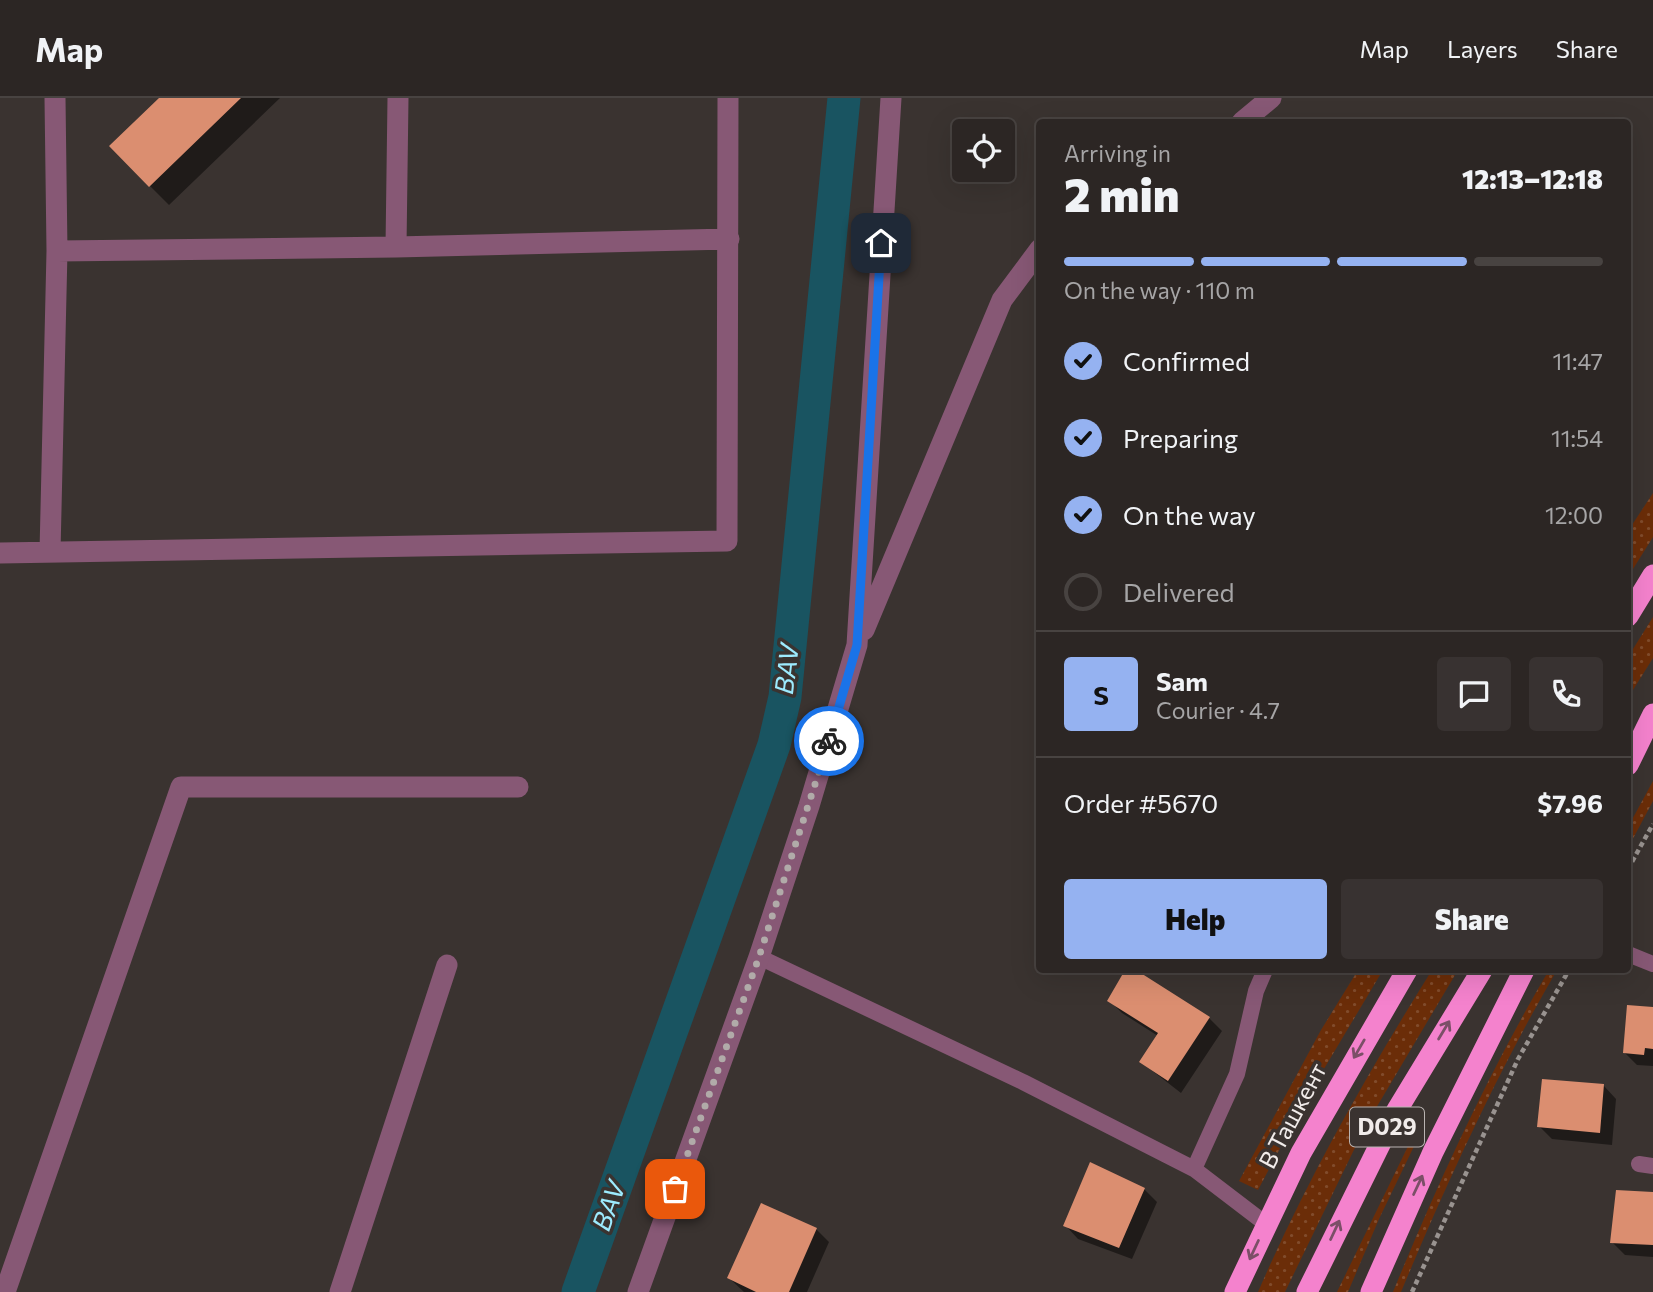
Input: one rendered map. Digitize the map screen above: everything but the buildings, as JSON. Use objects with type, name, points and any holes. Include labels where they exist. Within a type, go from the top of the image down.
[{"type":"highway","points":[[1631,611],[1653,575]]},
{"type":"highway","points":[[1631,735],[1653,701]]},
{"type":"highway","points":[[1631,759],[1653,714]]},
{"type":"highway","name":"В Ташкент","points":[[1235,1292],[1266,1224],[1339,1083],[1405,973]]},
{"type":"highway","name":"D029","points":[[1307,1292],[1343,1213],[1397,1110],[1480,973]]},
{"type":"highway","points":[[1371,1292],[1433,1152],[1522,973]]},
{"type":"street","points":[[50,552],[57,251],[55,98]]},
{"type":"street","points":[[396,247],[398,98]]},
{"type":"street","points":[[0,553],[727,541],[728,98]]},
{"type":"street","points":[[857,645],[891,98]]},
{"type":"street","points":[[1246,119],[1271,98]]},
{"type":"street","points":[[57,251],[729,239]]},
{"type":"street","points":[[638,1292],[759,957],[809,806],[857,645],[963,400],[1002,300],[1036,254]]},
{"type":"street","points":[[5,1292],[181,787],[518,786]]},
{"type":"street","points":[[340,1292],[447,965]]},
{"type":"lane","points":[[1631,955],[1653,964]]},
{"type":"lane","points":[[759,957],[1023,1082],[1194,1169],[1266,1224]]},
{"type":"lane","points":[[1194,1169],[1237,1074],[1256,991],[1264,973]]},
{"type":"path","points":[[1631,864],[1653,824]]},
{"type":"path","points":[[1412,1292],[1518,1059],[1567,973]]},
{"type":"shaded area","points":[[1653,493],[1653,537],[1631,572],[1631,526]]},
{"type":"shaded area","points":[[1653,617],[1653,658],[1631,693],[1631,652]]},
{"type":"shaded area","points":[[1653,781],[1653,801],[1631,842],[1631,821]]},
{"type":"shaded area","points":[[1356,973],[1381,973],[1306,1099],[1258,1190],[1239,1181],[1321,1030]]},
{"type":"shaded area","points":[[1430,973],[1456,973],[1366,1125],[1285,1292],[1258,1292],[1297,1209],[1384,1048]]},
{"type":"shaded area","points":[[1547,973],[1555,973],[1474,1128],[1401,1292],[1393,1292],[1465,1128]]},
{"type":"shaded area","points":[[1412,1138],[1417,1140],[1348,1292],[1337,1292]]},
{"type":"waterway","name":"BAV","points":[[578,1292],[774,745],[785,697],[844,98]]},
{"type":"way so far","points":[[675,1189],[759,957],[829,741]]},
{"type":"route","points":[[829,741],[857,645],[881,243]]}]
